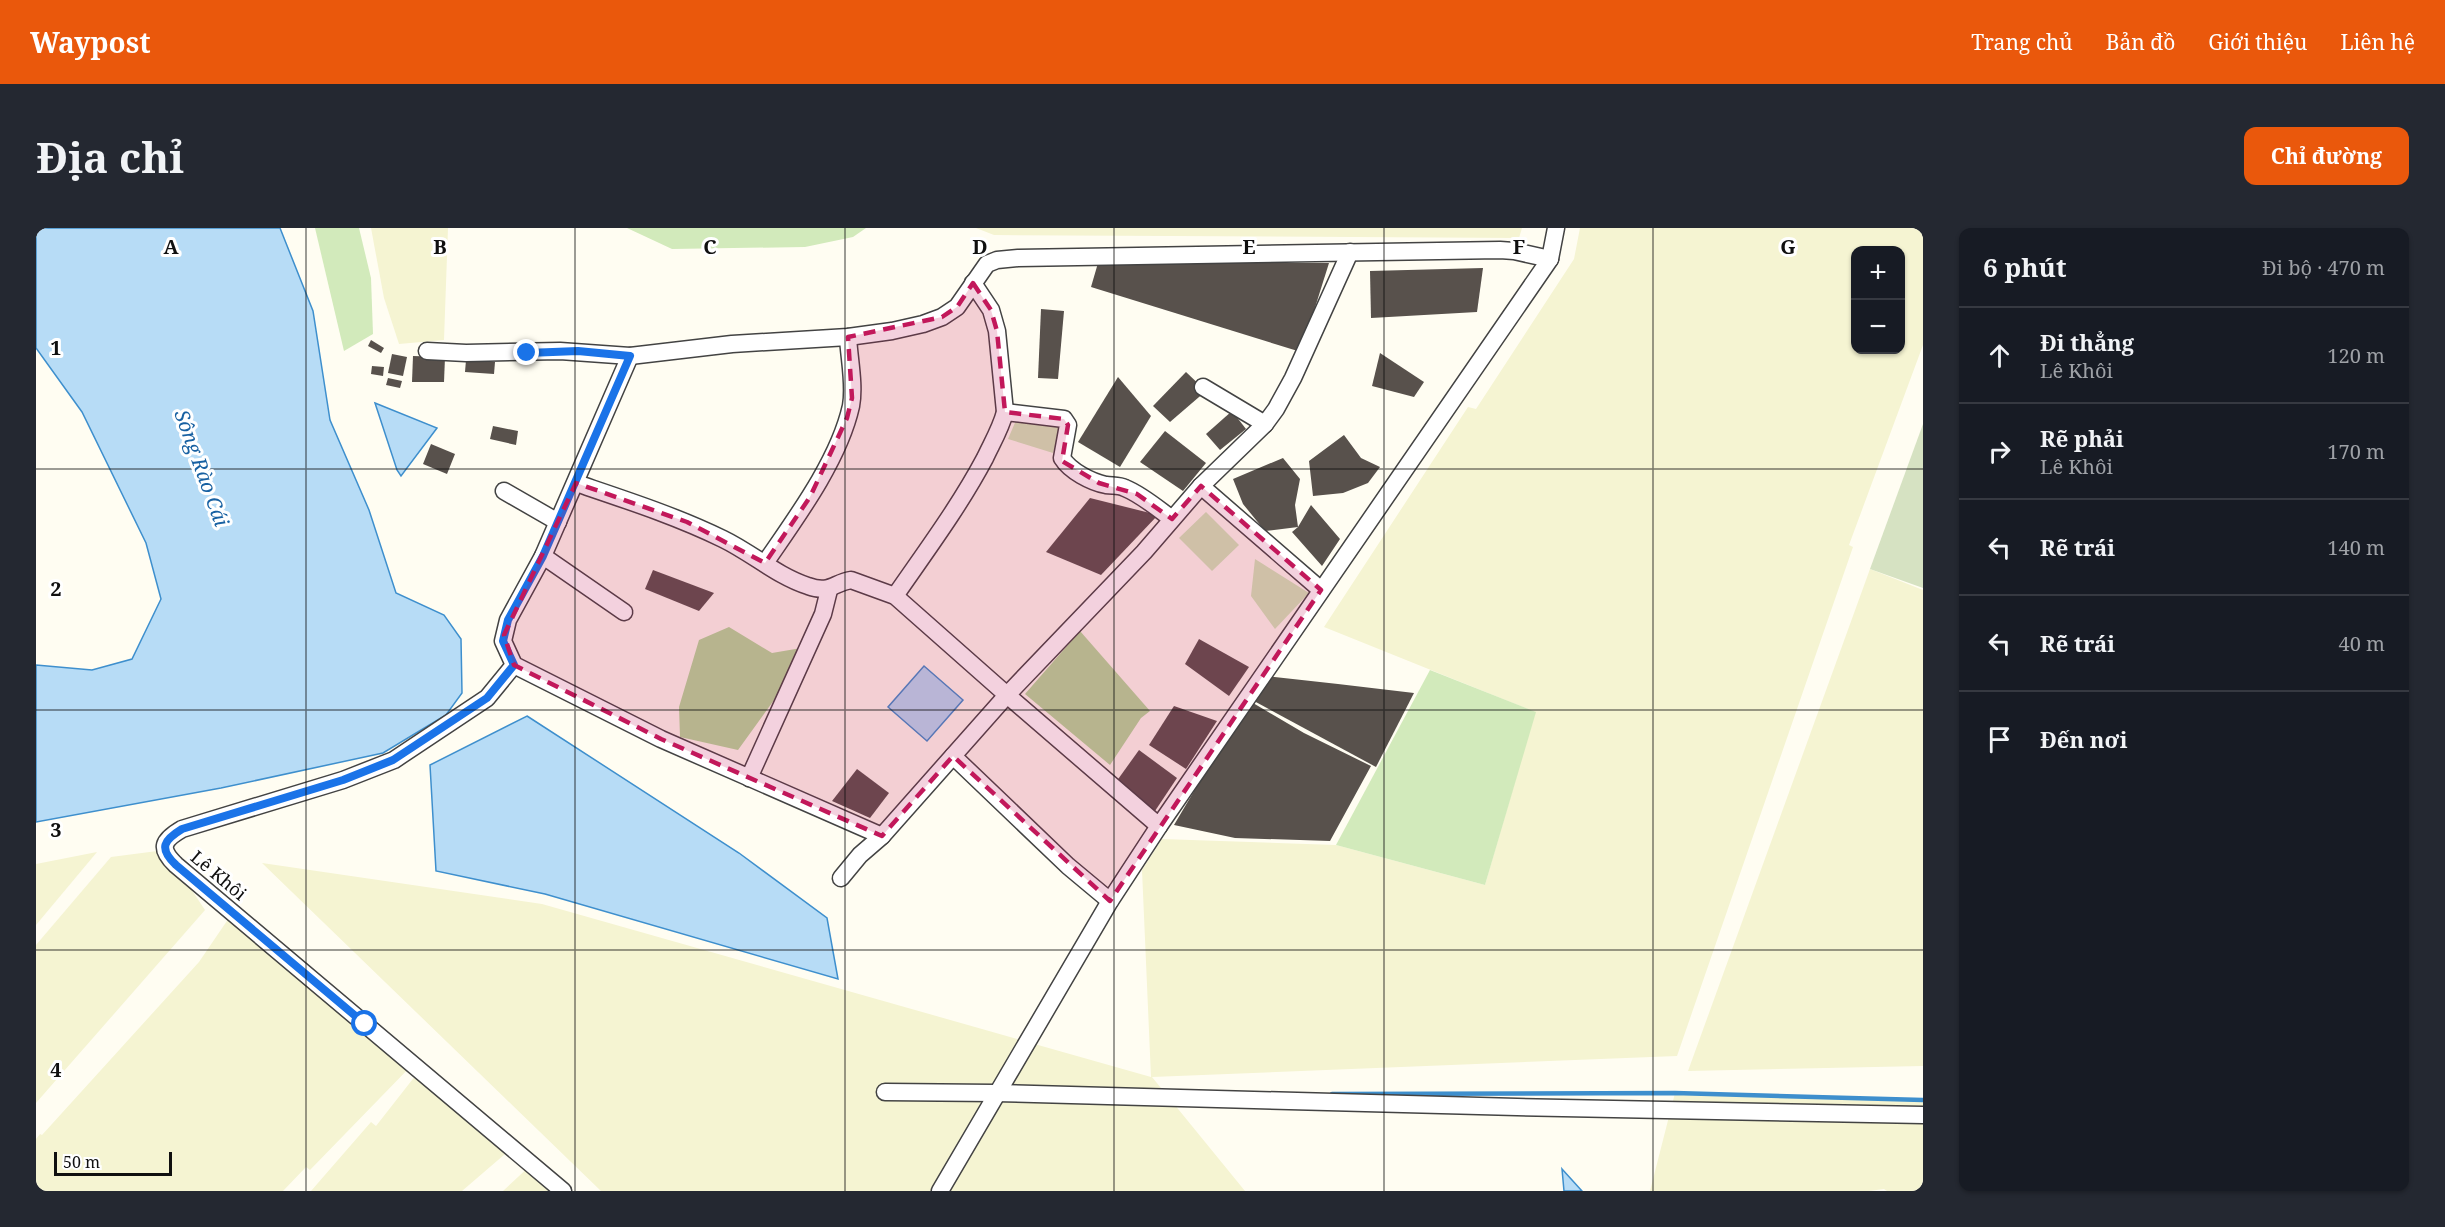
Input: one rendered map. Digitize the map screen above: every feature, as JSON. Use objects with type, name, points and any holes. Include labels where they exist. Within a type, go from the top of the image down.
[{"type":"street","points":[[940,1191],[995,1093],[1110,901],[1159,826],[1550,259],[1556,228]]},
{"type":"street","points":[[427,351],[466,353],[569,351],[630,356],[732,345],[848,337],[891,331],[942,317],[957,307],[987,264],[997,260],[1018,258],[1514,251],[1550,259]]},
{"type":"street","points":[[841,878],[1201,486],[1265,424],[1293,378],[1350,252]]},
{"type":"street","points":[[895,597],[955,509],[980,467],[1001,427],[1005,412],[997,331],[991,310],[973,283]]},
{"type":"street","points":[[765,563],[810,497],[847,418],[852,398],[848,337]]},
{"type":"street","points":[[630,356],[543,556],[508,620],[504,645],[514,665],[661,739],[882,836]]},
{"type":"street","points":[[1203,387],[1265,424]]},
{"type":"street","points":[[1005,412],[1064,419],[1068,425],[1062,458],[1066,464],[1099,483],[1122,486],[1173,519]]},
{"type":"street","points":[[576,483],[687,522],[725,540],[784,576],[809,587],[829,590],[851,580],[895,597],[1159,826]]},
{"type":"street","points":[[1201,486],[1321,590]]},
{"type":"street","points":[[504,491],[558,522]]},
{"type":"street","points":[[543,556],[624,612]]},
{"type":"street","points":[[749,778],[823,614],[829,590]]},
{"type":"street","name":"Lê Khôi","points":[[514,665],[487,698],[393,760],[343,780],[182,829],[168,838],[165,845],[167,856],[176,865],[563,1191]]},
{"type":"street","points":[[953,756],[1068,866],[1110,901]]},
{"type":"street","points":[[885,1092],[1923,1115]]},
{"type":"highlighted area","points":[[973,283],[991,310],[997,331],[1005,412],[1064,419],[1068,425],[1062,461],[1099,483],[1137,494],[1172,519],[1201,486],[1321,590],[1110,901],[953,756],[882,836],[661,739],[514,665],[504,635],[576,483],[687,522],[765,563],[810,497],[847,418],[852,398],[848,337],[942,317],[957,307]]},
{"type":"green space","points":[[315,228],[359,228],[371,278],[373,334],[344,351]]},
{"type":"green space","points":[[371,228],[448,228],[444,340],[399,344],[384,298]]},
{"type":"green space","points":[[627,228],[866,228],[853,237],[805,247],[672,249]]},
{"type":"green space","points":[[976,228],[1522,228],[1519,238],[994,235]]},
{"type":"green space","points":[[1580,228],[1923,228],[1923,345],[1849,545],[1853,547],[1677,1056],[1152,1077],[1245,1191],[601,1191],[262,863],[542,904],[1151,1077],[1142,870],[1162,839],[1336,845],[1485,885],[1535,712],[1324,627],[1468,407],[1476,409],[1574,259]]},
{"type":"green space","points":[[1017,418],[1062,425],[1053,453],[1008,439]]},
{"type":"green space","points":[[1923,424],[1923,588],[1870,569]]},
{"type":"green space","points":[[1206,512],[1239,545],[1212,571],[1179,538]]},
{"type":"green space","points":[[1255,559],[1309,593],[1275,629],[1251,596]]},
{"type":"green space","points":[[1870,569],[1923,590],[1923,1066],[1688,1071]]},
{"type":"green space","points":[[729,627],[772,653],[813,646],[738,750],[680,737],[679,707],[699,640]]},
{"type":"green space","points":[[1080,631],[1150,711],[1141,718],[1110,765],[1025,694]]},
{"type":"green space","points":[[1430,670],[1536,712],[1485,885],[1336,845]]},
{"type":"green space","points":[[165,850],[205,910],[36,1103],[36,945],[111,857]]},
{"type":"green space","points":[[97,852],[36,925],[36,864]]},
{"type":"green space","points":[[233,912],[414,1063],[310,1170],[306,1167],[283,1191],[36,1191],[36,1139],[199,962]]},
{"type":"green space","points":[[423,1066],[512,1148],[462,1191],[311,1191],[371,1122],[376,1126]]},
{"type":"green space","points":[[1675,1093],[1923,1100],[1923,1191],[1887,1191],[1884,1189],[1869,1191],[1650,1191]]},
{"type":"green space","points":[[532,1164],[562,1191],[503,1191]]},
{"type":"water","name":"Sông Rào Cái","points":[[36,228],[280,228],[313,311],[330,420],[369,510],[396,593],[444,615],[461,639],[462,693],[446,715],[383,753],[221,788],[36,822],[36,665],[92,670],[132,659],[161,599],[146,543],[82,412],[36,348]]},
{"type":"water","points":[[375,403],[437,428],[401,476],[397,470]]},
{"type":"water","points":[[924,666],[963,700],[927,741],[888,707]]},
{"type":"water","points":[[527,716],[739,853],[827,918],[838,979],[545,894],[436,871],[430,765]]},
{"type":"water","points":[[1562,1169],[1582,1191],[1564,1191]]},
{"type":"building","points":[[1098,263],[1329,263],[1301,352],[1091,287]]},
{"type":"building","points":[[1483,268],[1477,312],[1371,318],[1370,271]]},
{"type":"building","points":[[1041,309],[1064,311],[1058,379],[1038,378]]},
{"type":"building","points":[[371,340],[384,348],[381,353],[368,346]]},
{"type":"building","points":[[1380,353],[1424,382],[1414,397],[1372,386]]},
{"type":"building","points":[[392,354],[407,357],[403,376],[388,373]]},
{"type":"building","points":[[413,356],[445,357],[444,382],[412,382]]},
{"type":"building","points":[[466,360],[495,362],[494,374],[465,372]]},
{"type":"building","points":[[372,366],[384,367],[383,376],[371,374]]},
{"type":"building","points":[[1186,372],[1206,391],[1170,422],[1153,406]]},
{"type":"building","points":[[1118,377],[1151,416],[1120,467],[1078,442]]},
{"type":"building","points":[[388,378],[402,381],[400,388],[386,385]]},
{"type":"building","points":[[1232,411],[1246,429],[1220,450],[1206,434]]},
{"type":"building","points":[[493,426],[518,431],[516,445],[490,439]]},
{"type":"building","points":[[1165,431],[1206,463],[1183,491],[1140,462]]},
{"type":"building","points":[[1344,435],[1361,458],[1380,467],[1368,483],[1343,493],[1313,496],[1309,461]]},
{"type":"building","points":[[431,444],[455,454],[447,474],[423,464]]},
{"type":"building","points":[[1283,458],[1300,479],[1295,505],[1298,527],[1265,531],[1243,504],[1233,479]]},
{"type":"building","points":[[1090,498],[1158,515],[1101,575],[1046,552]]},
{"type":"building","points":[[1311,505],[1340,539],[1322,566],[1292,532],[1298,527]]},
{"type":"building","points":[[653,570],[714,593],[699,611],[645,589]]},
{"type":"building","points":[[1199,639],[1249,667],[1229,696],[1185,664]]},
{"type":"building","points":[[1265,676],[1414,693],[1376,767],[1254,701]]},
{"type":"building","points":[[1248,700],[1304,733],[1371,766],[1330,841],[1235,838],[1174,825]]},
{"type":"building","points":[[1174,706],[1217,721],[1186,769],[1149,745]]},
{"type":"building","points":[[1139,750],[1177,778],[1153,814],[1116,782]]},
{"type":"building","points":[[857,769],[889,793],[870,818],[832,801]]},
{"type":"waterway","points":[[1332,1094],[1675,1093],[1923,1100]]},
{"type":"route","points":[[365,1024],[176,865],[167,856],[165,845],[168,838],[182,829],[343,780],[393,760],[487,698],[514,665],[503,641],[508,620],[543,556],[630,356],[578,351],[527,353]]}]
